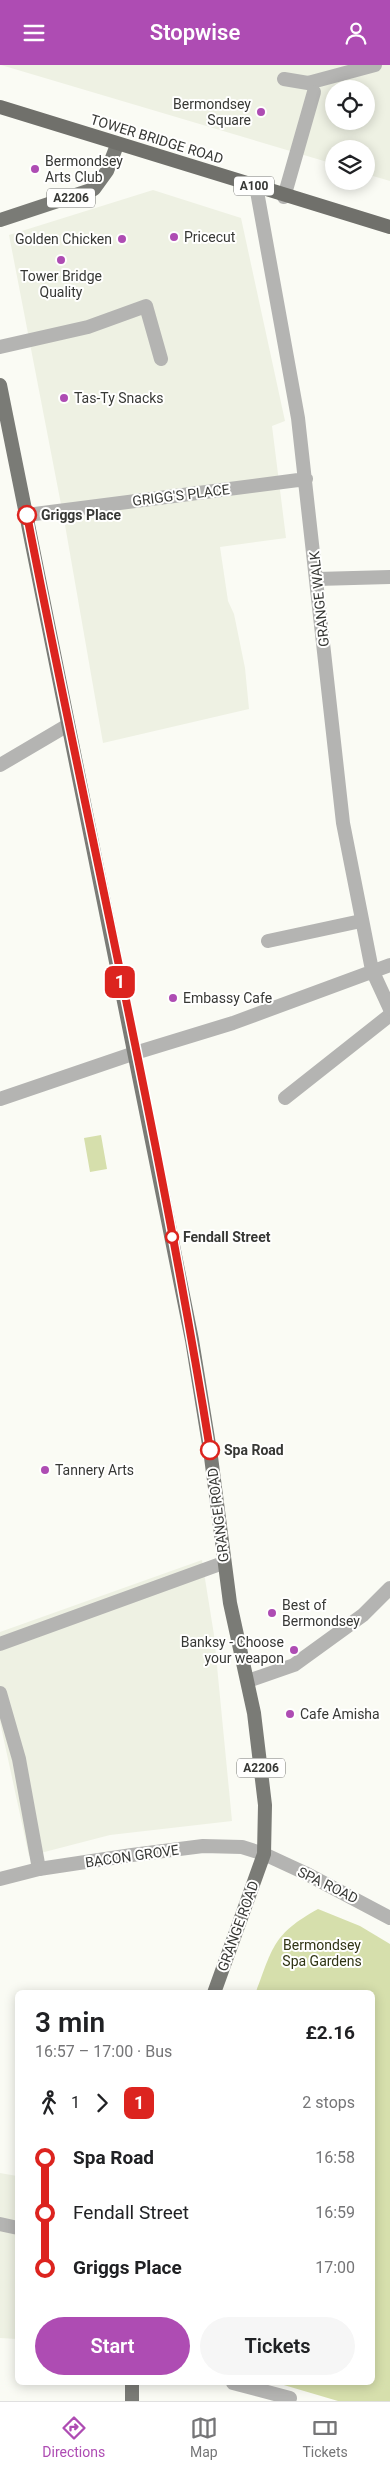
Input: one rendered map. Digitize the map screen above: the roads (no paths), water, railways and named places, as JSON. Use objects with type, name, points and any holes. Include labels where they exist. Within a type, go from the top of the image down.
[{"type":"highway","name":"TOWER BRIDGE ROAD","points":[[0,107],[284,197],[390,227]]},
{"type":"main road","name":"A2206","points":[[0,220],[94,189],[105,176],[117,145]]},
{"type":"main road","name":"GRANGE ROAD","points":[[0,385],[192,1340],[211,1457],[234,1626],[248,1681],[264,1793],[264,1854],[215,1990]]},
{"type":"main road","points":[[132,2385],[132,2401]]},
{"type":"street","points":[[284,79],[308,83],[375,65]]},
{"type":"street","points":[[284,197],[314,92]]},
{"type":"street","name":"GRANGE WALK","points":[[256,187],[298,418],[339,793],[361,921],[372,970],[390,1009]]},
{"type":"street","points":[[0,347],[88,327],[146,307],[162,359]]},
{"type":"street","name":"GRIGG'S PLACE","points":[[27,515],[306,479]]},
{"type":"street","points":[[316,579],[390,577]]},
{"type":"street","points":[[0,765],[68,725]]},
{"type":"street","points":[[268,941],[361,921]]},
{"type":"street","points":[[0,1099],[135,1053],[233,1023],[372,970],[390,965]]},
{"type":"street","points":[[285,1097],[390,1015]]},
{"type":"street","points":[[0,1644],[224,1563]]},
{"type":"street","points":[[248,1681],[294,1665],[363,1615],[390,1588]]},
{"type":"street","points":[[0,1693],[19,1759],[39,1869]]},
{"type":"street","name":"BACON GROVE","points":[[0,1879],[39,1869],[203,1846],[242,1847],[264,1854]]},
{"type":"street","name":"SPA ROAD","points":[[264,1854],[390,1918]]},
{"type":"street","points":[[0,2224],[15,2227]]},
{"type":"street","points":[[241,2385],[290,2398]]},
{"type":"place","name":"Bermondsey Square","points":[[261,112]]},
{"type":"place","name":"Bermondsey Arts Club","points":[[35,169]]},
{"type":"place","name":"Pricecut","points":[[174,237]]},
{"type":"place","name":"Golden Chicken","points":[[122,239]]},
{"type":"place","name":"Tower Bridge Quality","points":[[61,260]]},
{"type":"place","name":"Tas-Ty Snacks","points":[[64,398]]},
{"type":"place","name":"Griggs Place","points":[[27,515]]},
{"type":"place","name":"Embassy Cafe","points":[[173,998]]},
{"type":"place","name":"Fendall Street","points":[[172,1237]]},
{"type":"place","name":"Spa Road","points":[[210,1450]]},
{"type":"place","name":"Tannery Arts","points":[[45,1470]]},
{"type":"place","name":"Best of Bermondsey","points":[[272,1613]]},
{"type":"place","name":"Banksy - Choose your weapon","points":[[294,1650]]},
{"type":"place","name":"Cafe Amisha","points":[[290,1714]]},
{"type":"park label","name":"Bermondsey Spa Gardens","points":[[322,1953]]}]
